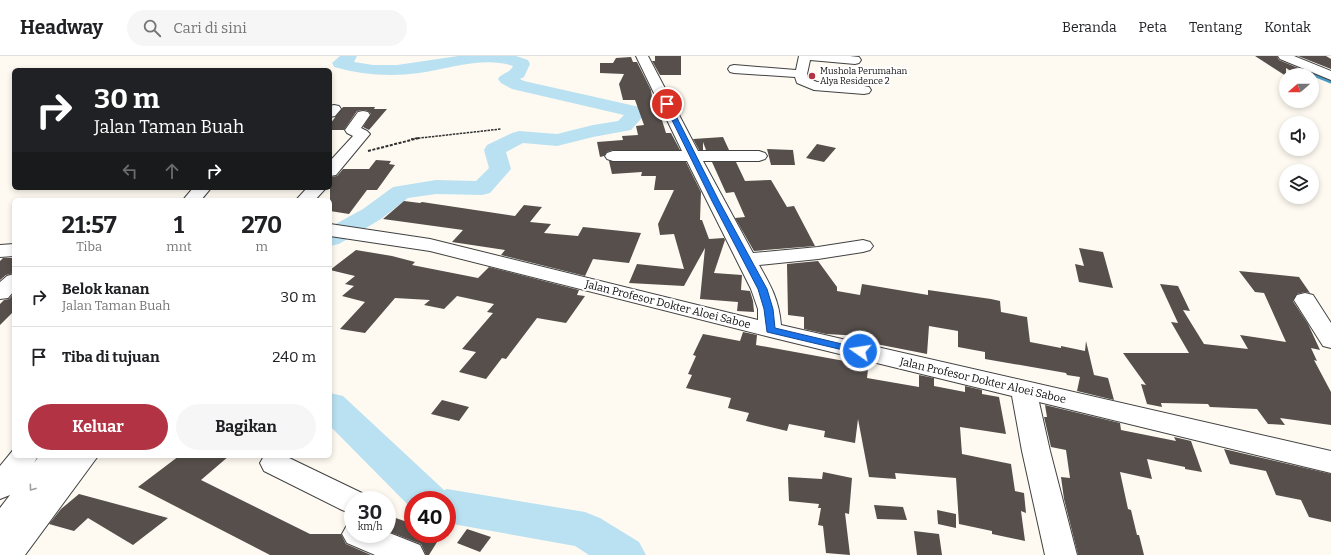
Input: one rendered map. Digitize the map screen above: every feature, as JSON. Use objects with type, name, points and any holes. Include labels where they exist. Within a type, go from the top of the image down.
[{"type":"street","points":[[642,56],[762,289],[769,309],[770,330]]},
{"type":"street","points":[[1284,56],[1331,76]]},
{"type":"street","points":[[789,59],[803,63],[817,71]]},
{"type":"street","points":[[734,69],[855,60]]},
{"type":"street","points":[[803,63],[802,80],[814,86],[864,90]]},
{"type":"street","points":[[332,169],[362,134],[352,130],[363,116]]},
{"type":"street","points":[[613,156],[759,156]]},
{"type":"street","points":[[194,198],[200,190]]},
{"type":"street","points":[[307,198],[315,190]]},
{"type":"street","name":"Jalan Profesor Dokter Aloei Saboe","points":[[332,230],[430,245],[770,330],[1331,462]]},
{"type":"street","points":[[747,260],[818,253],[863,246]]},
{"type":"street","points":[[0,251],[12,250]]},
{"type":"street","points":[[0,293],[12,282]]},
{"type":"street","points":[[1305,300],[1331,341]]},
{"type":"street","points":[[1024,390],[1036,451],[1061,555]]},
{"type":"street","points":[[0,487],[22,458]]},
{"type":"street","points":[[0,532],[54,458]]},
{"type":"street","points":[[6,555],[82,458]]},
{"type":"street","points":[[274,463],[344,498]]},
{"type":"street","points":[[379,543],[408,555]]},
{"type":"path","points":[[341,158],[411,139],[501,129]]},
{"type":"building","points":[[655,56],[681,56],[681,75],[660,75],[652,61],[655,61]]},
{"type":"building","points":[[1255,56],[1277,56],[1279,60],[1298,68],[1279,68],[1279,71]]},
{"type":"building","points":[[1298,56],[1326,56],[1331,59],[1331,69]]},
{"type":"building","points":[[631,57],[633,62],[637,62],[651,90],[654,110],[657,110],[660,114],[666,133],[671,133],[680,150],[613,150],[600,157],[597,142],[623,140],[622,136],[638,135],[636,126],[644,125],[635,100],[623,100],[619,84],[624,74],[600,73],[600,63],[613,63],[616,58]]},
{"type":"building","points":[[343,107],[375,107],[374,109],[387,109],[369,130],[363,127],[371,114],[368,111],[357,111],[344,130],[332,130],[332,121]]},
{"type":"building","points":[[723,137],[729,150],[706,150],[703,142],[703,150],[699,150],[693,139]]},
{"type":"building","points":[[817,144],[836,148],[824,162],[806,158]]},
{"type":"building","points":[[767,149],[793,150],[795,165],[771,165]]},
{"type":"building","points":[[376,160],[391,161],[389,164],[395,165],[377,190],[367,190],[349,214],[332,211],[332,198],[330,198],[330,190],[332,190],[332,177],[337,176],[343,169],[369,169]]},
{"type":"building","points":[[609,161],[686,162],[701,192],[700,220],[702,220],[709,239],[724,238],[725,240],[714,273],[742,275],[741,290],[750,291],[754,312],[737,311],[738,302],[700,299],[705,248],[684,286],[629,283],[637,264],[684,269],[674,234],[660,235],[658,224],[674,190],[654,190],[656,176],[641,176],[642,172],[612,174]]},
{"type":"building","points":[[712,162],[736,162],[745,181],[771,180],[787,207],[794,206],[815,246],[754,251],[735,218],[745,217],[734,192],[726,193]]},
{"type":"building","points":[[404,201],[422,202],[515,216],[524,205],[542,207],[530,222],[551,224],[544,233],[578,236],[583,227],[641,233],[629,263],[593,259],[585,276],[501,255],[505,250],[452,242],[463,230],[383,219]]},
{"type":"building","points":[[1079,248],[1103,252],[1113,288],[1079,282],[1075,264],[1084,266]]},
{"type":"building","points":[[356,250],[392,256],[415,262],[412,265],[478,278],[489,267],[579,290],[577,295],[585,296],[566,323],[537,318],[506,359],[502,358],[486,379],[459,372],[476,352],[462,349],[493,313],[487,312],[494,304],[457,296],[444,309],[424,305],[430,300],[395,298],[365,333],[340,329],[365,302],[342,296],[354,286],[345,284],[355,276],[332,270],[332,268]]},
{"type":"building","points":[[3,258],[12,258],[12,274],[6,275],[0,280],[0,261]]},
{"type":"building","points":[[818,261],[837,287],[837,291],[860,295],[862,284],[928,295],[928,290],[991,299],[1000,301],[1001,312],[1027,317],[1030,342],[1085,351],[1086,341],[1094,375],[1108,378],[1114,400],[1077,391],[1080,377],[1067,375],[1066,373],[985,359],[985,352],[958,347],[958,331],[929,326],[927,354],[861,341],[862,336],[826,334],[804,329],[804,317],[788,315],[787,264]]},
{"type":"building","points":[[1239,271],[1299,277],[1310,293],[1305,292],[1297,294],[1293,301],[1308,324],[1320,350],[1311,348],[1317,361],[1314,360],[1331,392],[1331,425],[1280,418],[1285,425],[1268,424],[1257,409],[1210,407],[1208,404],[1161,403],[1162,407],[1147,404],[1141,384],[1146,385],[1123,353],[1189,353],[1171,322],[1178,323],[1160,284],[1178,286],[1190,311],[1183,310],[1204,344],[1248,349],[1240,335],[1286,342],[1264,293],[1255,292]]},
{"type":"building","points":[[12,295],[12,313],[0,325],[0,304],[4,300],[9,299]]},
{"type":"building","points":[[743,332],[757,335],[756,345],[850,362],[850,366],[868,369],[867,378],[919,387],[919,375],[934,378],[934,386],[965,392],[965,386],[982,390],[982,394],[999,397],[1006,434],[960,427],[962,454],[1011,464],[1015,491],[1024,493],[1026,513],[1021,511],[1025,541],[992,534],[992,531],[959,524],[956,478],[895,473],[896,479],[869,477],[858,419],[855,443],[824,437],[825,431],[789,424],[787,431],[746,421],[749,413],[728,408],[731,398],[686,388],[692,375],[688,374],[696,356],[693,355],[703,334],[740,341]]},
{"type":"building","points":[[442,400],[469,407],[459,421],[431,414]]},
{"type":"building","points":[[1045,405],[1120,423],[1121,430],[1176,441],[1174,437],[1191,441],[1202,472],[1147,459],[1152,479],[1120,472],[1128,509],[1131,510],[1144,555],[1078,555],[1064,499],[1061,477],[1070,478],[1066,450],[1051,447],[1044,417],[1047,417]]},
{"type":"building","points":[[1224,449],[1331,474],[1331,522],[1309,517],[1301,500],[1276,495],[1266,471],[1230,464]]},
{"type":"building","points":[[176,458],[227,458],[201,480],[310,534],[341,534],[344,543],[371,555],[270,555],[138,487]]},
{"type":"building","points":[[823,472],[852,478],[849,514],[845,513],[850,555],[826,553],[823,526],[818,525],[821,508],[818,508],[819,504],[789,501],[788,477],[822,479]]},
{"type":"building","points":[[79,494],[168,518],[133,545],[88,518],[74,531],[49,524],[61,509]]},
{"type":"building","points":[[874,505],[903,507],[907,520],[877,519]]},
{"type":"building","points":[[937,510],[956,514],[956,528],[938,524]]},
{"type":"building","points":[[396,518],[404,521],[404,538],[396,534]]},
{"type":"building","points":[[467,529],[491,537],[480,552],[457,543]]},
{"type":"building","points":[[914,531],[939,534],[942,555],[917,555]]},
{"type":"building","points":[[418,543],[436,543],[429,555],[426,555],[421,544]]},
{"type":"waterway","points":[[332,237],[372,214],[401,192],[436,187],[482,188],[500,169],[495,150],[519,137],[557,140],[593,131],[624,126],[637,112],[518,85],[507,79],[518,73],[522,64],[502,57],[476,58],[420,68],[373,70],[340,63],[350,57],[348,56]]},
{"type":"waterway","points":[[1319,77],[1331,82]]},
{"type":"waterway","points":[[332,407],[420,491]]},
{"type":"waterway","points":[[456,508],[585,530],[624,555]]},
{"type":"place","name":"Mushola Perumahan Alya Residence 2","points":[[812,76]]},
{"type":"route","points":[[667,104],[762,289],[769,309],[770,330],[860,351]]}]
